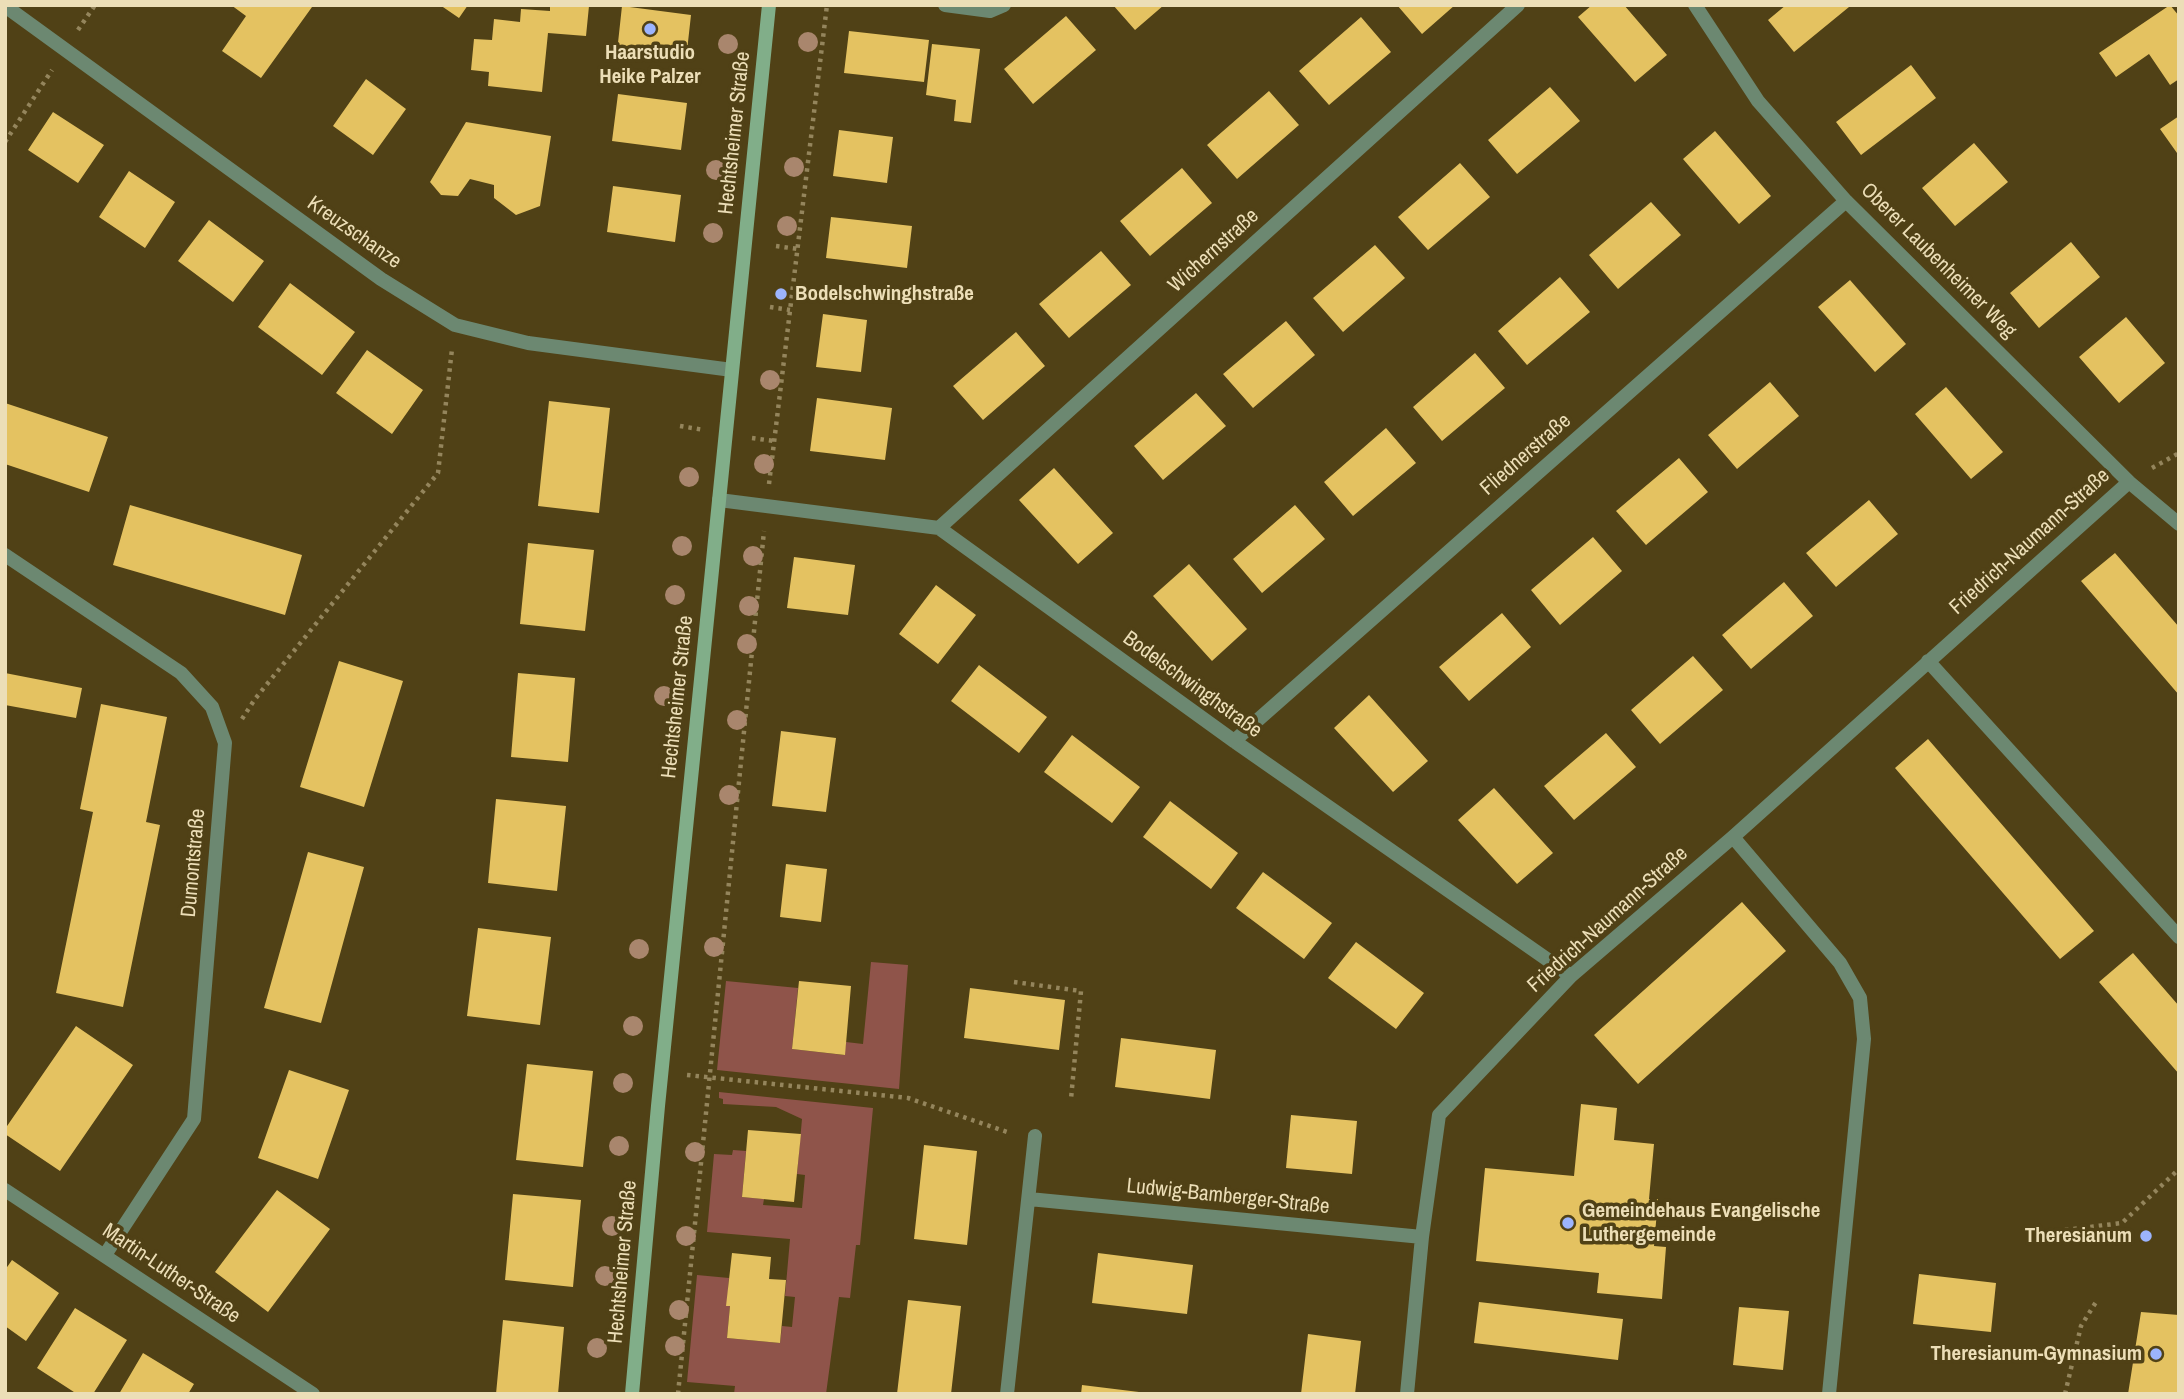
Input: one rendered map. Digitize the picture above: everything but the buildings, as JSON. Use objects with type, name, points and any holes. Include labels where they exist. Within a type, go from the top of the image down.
[{"type":"street","name":"Hechtsheimer Straße","points":[[632,1394],[660,1084],[769,5]]},
{"type":"street","points":[[945,5],[990,11],[1004,5]]},
{"type":"street","name":"Wichernstraße","points":[[939,528],[1518,5]]},
{"type":"street","name":"Oberer Laubenheimer Weg","points":[[1695,5],[1758,101],[1846,201],[2129,482],[2179,524]]},
{"type":"street","name":"Kreuzschanze","points":[[5,6],[381,279],[455,325],[528,343],[732,370]]},
{"type":"street","name":"Fliednerstraße","points":[[1234,741],[1846,201]]},
{"type":"street","name":"Friedrich-Naumann-Straße","points":[[1407,1394],[1422,1237],[1439,1115],[1571,976],[1733,837],[2129,482]]},
{"type":"street","name":"Bodelschwinghstraße","points":[[719,500],[939,528],[1234,741],[1571,976]]},
{"type":"street","name":"Dumontstraße","points":[[5,555],[181,673],[212,707],[225,743],[194,1119],[104,1255]]},
{"type":"street","points":[[1928,661],[2179,937]]},
{"type":"street","points":[[1733,837],[1840,963],[1860,998],[1864,1039],[1829,1394]]},
{"type":"street","points":[[1007,1394],[1035,1136]]},
{"type":"street","name":"Martin-Luther-Straße","points":[[5,1190],[313,1394]]},
{"type":"street","name":"Ludwig-Bamberger-Straße","points":[[1029,1199],[1422,1237]]},
{"type":"path","points":[[5,142],[95,5]]},
{"type":"path","points":[[678,1394],[766,505],[827,5]]},
{"type":"path","points":[[776,246],[798,248]]},
{"type":"path","points":[[770,307],[790,310]]},
{"type":"path","points":[[225,743],[255,699],[438,473],[455,325]]},
{"type":"path","points":[[680,426],[707,430]]},
{"type":"path","points":[[752,438],[774,441]]},
{"type":"path","points":[[1014,982],[1081,991],[1071,1099]]},
{"type":"path","points":[[689,1075],[908,1098],[1017,1134]]},
{"type":"path","points":[[2065,1230],[2123,1223],[2179,1169]]},
{"type":"path","points":[[2065,1394],[2081,1326],[2096,1302]]},
{"type":"shaded area","points":[[871,962],[908,965],[899,1089],[717,1070],[726,981],[798,988],[792,1049],[844,1055],[846,1042],[863,1044]]},
{"type":"shaded area","points":[[719,1092],[873,1108],[860,1245],[856,1245],[850,1298],[839,1297],[826,1394],[734,1394],[735,1386],[687,1382],[697,1275],[729,1278],[727,1338],[780,1343],[782,1326],[792,1327],[795,1297],[785,1296],[790,1239],[707,1232],[714,1154],[732,1155],[733,1150],[746,1151],[742,1197],[764,1199],[763,1205],[802,1208],[805,1175],[797,1174],[802,1119],[776,1107],[723,1104]]},
{"type":"place","name":"Haarstudio Heike Palzer","points":[[650,29]]},
{"type":"place","name":"Bodelschwinghstraße","points":[[781,294]]},
{"type":"place","name":"Gemeindehaus Evangelische Luthergemeinde","points":[[1568,1223]]},
{"type":"place","name":"Theresianum","points":[[2146,1236]]},
{"type":"place","name":"Theresianum-Gymnasium","points":[[2156,1354]]}]
